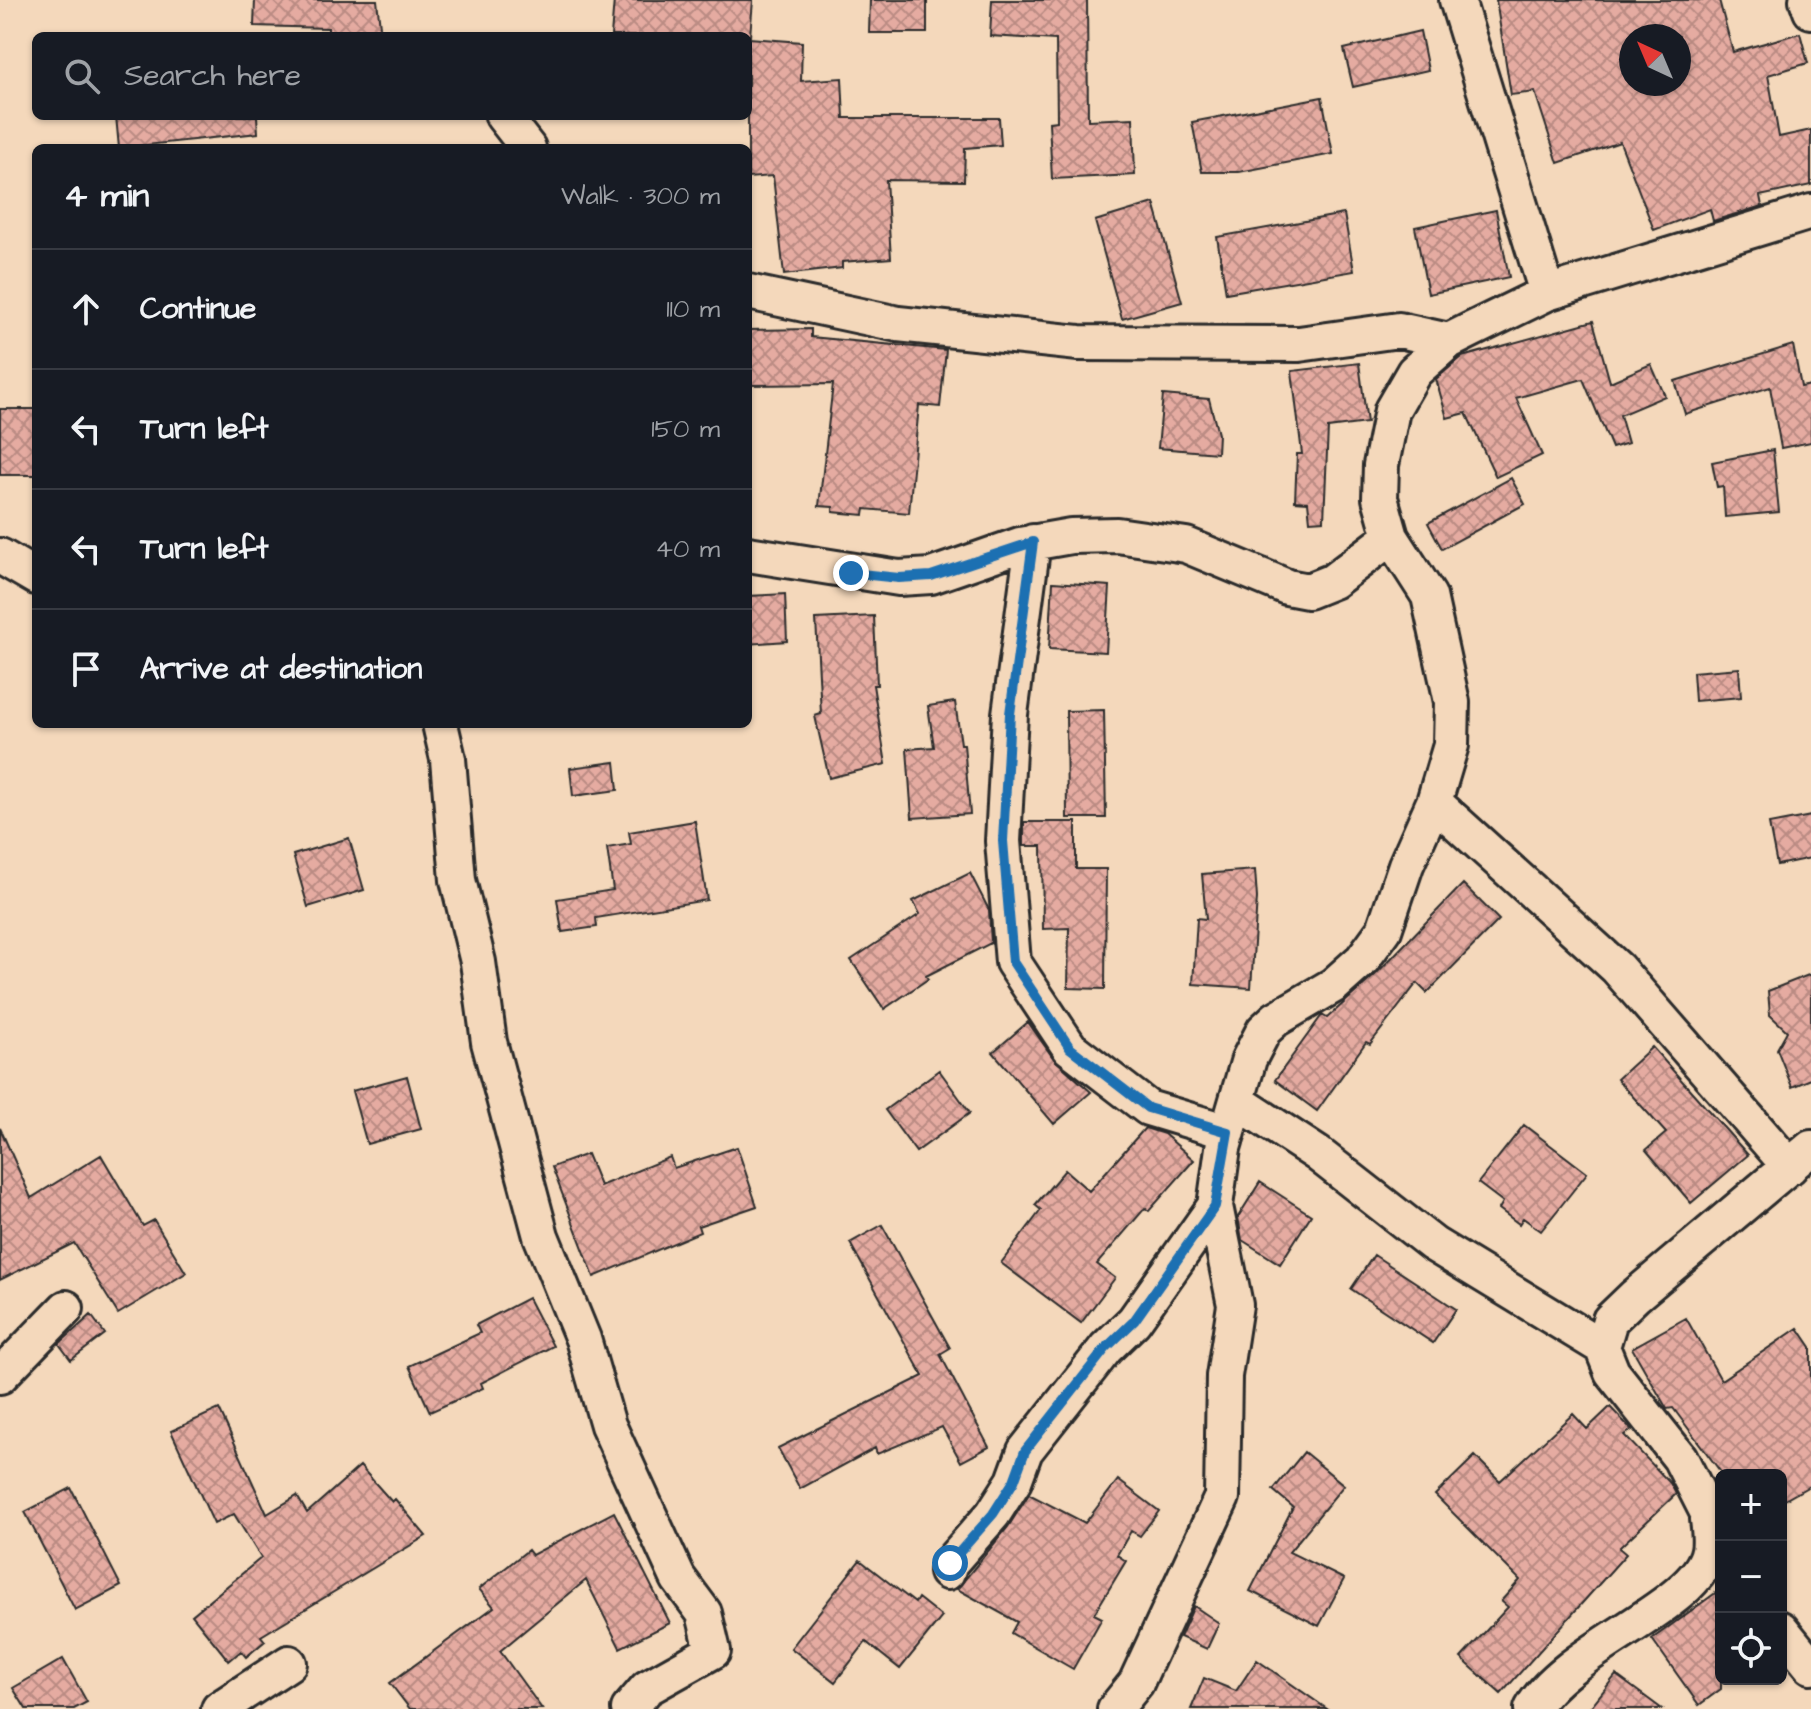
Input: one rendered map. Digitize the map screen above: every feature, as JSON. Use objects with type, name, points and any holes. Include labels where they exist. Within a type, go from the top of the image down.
[{"type":"street","points":[[1457,0],[1547,293]]},
{"type":"street","points":[[1807,0],[1811,11]]},
{"type":"street","points":[[506,120],[525,144]]},
{"type":"street","points":[[1115,1709],[1136,1683],[1222,1497],[1224,1376],[1235,1305],[1215,1206],[1232,1116],[1249,1059],[1264,1030],[1276,1019],[1334,985],[1362,960],[1384,930],[1406,865],[1434,802],[1451,745],[1452,702],[1429,596],[1391,537],[1380,498],[1381,465],[1392,410],[1414,372],[1449,341],[1547,293],[1811,212]]},
{"type":"street","points":[[752,293],[898,324],[1079,343],[1299,344],[1399,330],[1449,341]]},
{"type":"street","points":[[752,555],[899,578],[931,576],[1033,542],[1071,536],[1117,535],[1186,545],[1287,587],[1308,591],[1333,581],[1391,537]]},
{"type":"street","points":[[1033,542],[1010,714],[1003,841],[1013,962],[1070,1048],[1148,1108],[1232,1116],[1318,1154],[1433,1244],[1602,1347],[1612,1372],[1680,1458],[1715,1529],[1697,1577],[1677,1595],[1560,1672],[1532,1709]]},
{"type":"street","points":[[0,556],[32,575]]},
{"type":"street","points":[[441,728],[454,814],[458,880],[478,962],[489,1042],[541,1236],[583,1339],[608,1425],[678,1578],[704,1613],[713,1651],[647,1688],[629,1709]]},
{"type":"street","points":[[1434,802],[1617,968],[1801,1158],[1635,1296],[1610,1320],[1602,1347]]},
{"type":"street","points":[[947,1572],[950,1563],[1007,1492],[1025,1451],[1106,1348],[1134,1321],[1215,1206]]},
{"type":"street","points":[[0,1376],[66,1308]]},
{"type":"street","points":[[1787,1636],[1811,1666]]},
{"type":"street","points":[[219,1709],[289,1663]]},
{"type":"building","points":[[255,0],[377,0],[381,32],[328,32],[328,28],[254,26]]},
{"type":"building","points":[[614,0],[753,0],[750,32],[611,32]]},
{"type":"building","points":[[870,0],[927,0],[927,33],[869,33]]},
{"type":"building","points":[[992,0],[1087,0],[1088,120],[1133,118],[1135,175],[1052,179],[1049,122],[1057,121],[1056,40],[990,36]]},
{"type":"building","points":[[1496,0],[1719,0],[1733,52],[1800,33],[1808,63],[1768,75],[1779,137],[1811,130],[1811,185],[1760,196],[1762,206],[1713,221],[1710,209],[1654,230],[1620,142],[1558,163],[1535,92],[1511,95]]},
{"type":"building","points":[[1420,31],[1428,70],[1353,87],[1344,49]]},
{"type":"building","points":[[752,38],[802,42],[801,81],[842,78],[844,118],[999,118],[1001,145],[965,148],[964,181],[886,180],[891,258],[842,262],[842,268],[784,275],[773,176],[752,178],[752,144],[748,144],[748,120],[752,120]]},
{"type":"building","points":[[1322,97],[1333,154],[1239,172],[1202,172],[1192,122]]},
{"type":"building","points":[[116,120],[257,120],[258,133],[156,144],[119,144]]},
{"type":"building","points":[[1154,203],[1182,302],[1122,319],[1095,221]]},
{"type":"building","points":[[1496,210],[1509,277],[1428,294],[1415,227]]},
{"type":"building","points":[[1344,214],[1354,271],[1226,293],[1217,237]]},
{"type":"building","points":[[1593,321],[1610,382],[1651,364],[1665,396],[1620,415],[1628,443],[1612,448],[1583,379],[1516,398],[1542,455],[1496,477],[1466,413],[1447,418],[1436,379],[1462,357]]},
{"type":"building","points":[[811,329],[811,337],[946,350],[940,407],[919,405],[909,513],[865,509],[864,515],[833,512],[833,507],[819,506],[833,384],[752,385],[752,330]]},
{"type":"building","points":[[1793,345],[1801,387],[1811,385],[1811,442],[1781,448],[1770,387],[1685,414],[1675,381]]},
{"type":"building","points":[[1359,363],[1367,423],[1328,428],[1324,520],[1310,521],[1308,502],[1295,501],[1297,454],[1302,454],[1292,371]]},
{"type":"building","points":[[1163,395],[1209,399],[1218,434],[1217,453],[1158,448]]},
{"type":"building","points":[[0,409],[32,409],[32,475],[0,475]]},
{"type":"building","points":[[1773,450],[1779,512],[1725,517],[1723,486],[1717,487],[1712,462]]},
{"type":"building","points":[[1511,478],[1525,504],[1442,549],[1428,523]]},
{"type":"building","points":[[1053,582],[1110,586],[1106,652],[1049,649]]},
{"type":"building","points":[[785,594],[787,641],[752,644],[752,596]]},
{"type":"building","points":[[874,616],[877,685],[873,685],[886,764],[829,778],[815,716],[821,714],[816,619]]},
{"type":"building","points":[[1739,668],[1741,697],[1695,701],[1693,672]]},
{"type":"building","points":[[955,702],[961,744],[964,744],[970,814],[912,818],[907,749],[934,747],[928,706]]},
{"type":"building","points":[[1104,710],[1106,818],[1067,818],[1066,711]]},
{"type":"building","points":[[615,762],[618,790],[573,796],[570,768]]},
{"type":"building","points":[[1811,816],[1811,858],[1777,865],[1769,824]]},
{"type":"building","points":[[695,821],[707,900],[596,918],[597,927],[562,932],[557,899],[613,890],[607,848],[631,844],[629,832]]},
{"type":"building","points":[[1024,822],[1076,822],[1076,869],[1106,869],[1105,989],[1068,988],[1069,928],[1043,929],[1042,846],[1024,846]]},
{"type":"building","points":[[349,838],[364,890],[308,907],[293,855]]},
{"type":"building","points":[[1255,870],[1257,898],[1251,988],[1193,984],[1197,918],[1206,919],[1202,874]]},
{"type":"building","points":[[970,873],[989,910],[991,943],[926,976],[928,979],[884,1009],[851,960],[920,914],[913,901]]},
{"type":"building","points":[[1463,884],[1499,920],[1427,993],[1417,983],[1370,1044],[1366,1042],[1317,1111],[1275,1080],[1322,1015],[1327,1018],[1375,975]]},
{"type":"building","points":[[1811,974],[1811,1079],[1792,1087],[1777,1049],[1787,1031],[1770,1015],[1768,991]]},
{"type":"building","points":[[1028,1022],[1054,1059],[1091,1092],[1054,1124],[993,1052]]},
{"type":"building","points":[[1652,1047],[1748,1155],[1691,1203],[1646,1150],[1666,1133],[1617,1079]]},
{"type":"building","points":[[939,1070],[970,1113],[916,1152],[885,1110]]},
{"type":"building","points":[[407,1076],[421,1129],[367,1144],[352,1091]]},
{"type":"building","points":[[1524,1125],[1587,1173],[1541,1231],[1523,1218],[1519,1224],[1499,1209],[1503,1202],[1478,1183]]},
{"type":"building","points":[[0,1128],[31,1198],[101,1155],[143,1226],[154,1220],[186,1273],[118,1314],[74,1243],[0,1280]]},
{"type":"building","points":[[1145,1128],[1164,1134],[1194,1160],[1149,1211],[1145,1208],[1097,1264],[1115,1278],[1081,1323],[1001,1263],[1041,1210],[1035,1205],[1065,1170],[1089,1191]]},
{"type":"building","points":[[737,1147],[757,1206],[698,1226],[700,1232],[594,1277],[552,1167],[587,1154],[600,1186],[670,1157],[674,1168]]},
{"type":"building","points":[[1260,1182],[1311,1215],[1280,1264],[1242,1240],[1238,1217]]},
{"type":"building","points":[[882,1225],[950,1348],[940,1354],[989,1447],[961,1462],[942,1427],[877,1454],[875,1448],[800,1489],[778,1448],[923,1376],[850,1243]]},
{"type":"building","points":[[1374,1255],[1456,1309],[1433,1343],[1351,1289]]},
{"type":"building","points":[[528,1298],[553,1346],[481,1383],[483,1388],[430,1412],[409,1366],[480,1333],[476,1325]]},
{"type":"building","points":[[91,1315],[105,1334],[71,1360],[59,1344]]},
{"type":"building","points":[[1686,1318],[1721,1380],[1798,1328],[1811,1347],[1811,1485],[1787,1499],[1787,1469],[1719,1469],[1673,1408],[1667,1409],[1632,1348]]},
{"type":"building","points":[[1610,1407],[1632,1430],[1624,1435],[1670,1483],[1676,1494],[1619,1548],[1626,1554],[1501,1694],[1461,1658],[1508,1607],[1501,1601],[1520,1580],[1435,1495],[1475,1456],[1500,1481],[1573,1414],[1587,1429]]},
{"type":"building","points":[[219,1409],[267,1514],[297,1496],[307,1513],[360,1466],[392,1502],[395,1499],[426,1536],[261,1636],[265,1641],[246,1657],[241,1651],[229,1661],[192,1615],[261,1558],[234,1514],[214,1524],[171,1431]]},
{"type":"building","points":[[1304,1452],[1344,1485],[1289,1552],[1344,1579],[1319,1626],[1250,1591],[1293,1507],[1273,1490]]},
{"type":"building","points":[[1118,1480],[1159,1511],[1140,1536],[1131,1531],[1117,1555],[1126,1561],[1094,1614],[1102,1618],[1073,1669],[1011,1633],[1017,1622],[957,1589],[1008,1527],[1029,1494],[1085,1523]]},
{"type":"building","points":[[71,1488],[121,1586],[75,1610],[25,1512]]},
{"type":"building","points":[[614,1512],[670,1623],[620,1648],[586,1580],[500,1651],[542,1709],[410,1709],[390,1683],[494,1607],[479,1589],[528,1550],[532,1555]]},
{"type":"building","points":[[860,1560],[915,1603],[918,1598],[942,1617],[900,1669],[866,1642],[835,1682],[791,1648]]},
{"type":"building","points":[[1715,1593],[1715,1685],[1721,1685],[1721,1689],[1699,1705],[1652,1639]]},
{"type":"building","points":[[1194,1606],[1219,1623],[1207,1649],[1180,1637]]},
{"type":"building","points":[[63,1659],[87,1702],[74,1709],[26,1709],[13,1688]]},
{"type":"building","points":[[1257,1660],[1327,1709],[1191,1709],[1204,1678],[1236,1691]]},
{"type":"building","points":[[1616,1675],[1662,1709],[1589,1709]]},
{"type":"route","points":[[851,573],[899,578],[931,576],[1033,542],[1010,714],[1003,841],[1013,962],[1070,1048],[1148,1108],[1228,1132],[1215,1206],[1188,1240],[1158,1290],[1134,1321],[1106,1348],[1025,1451],[1014,1481],[993,1514],[950,1563]]}]
